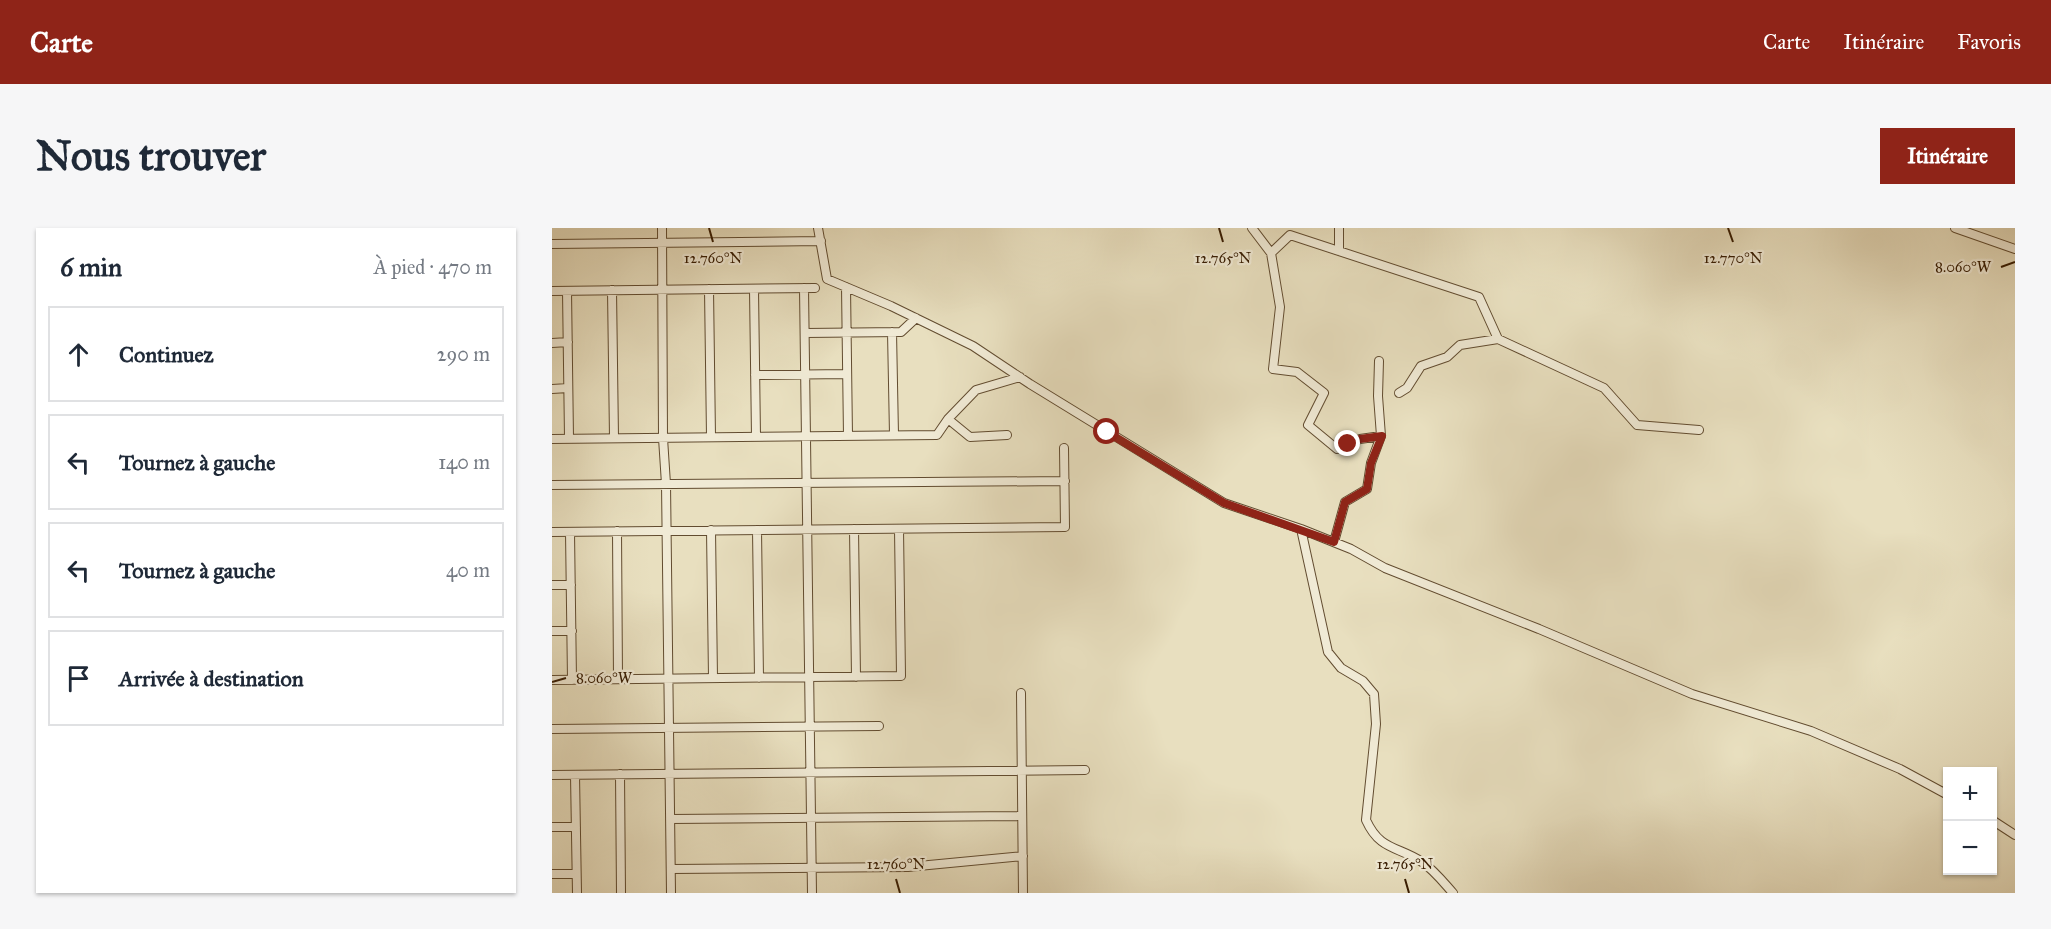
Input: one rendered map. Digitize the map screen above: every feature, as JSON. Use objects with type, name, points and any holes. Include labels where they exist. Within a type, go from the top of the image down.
[{"type":"street","points":[[662,228],[663,438],[667,531],[671,893]]},
{"type":"street","points":[[818,228],[827,279],[973,346],[1224,503],[1334,542],[1385,568],[1539,629],[1692,694],[1811,731],[1900,769],[1943,793]]},
{"type":"street","points":[[1252,228],[1271,253],[1280,307],[1273,369],[1297,372],[1324,393],[1308,425],[1337,449],[1360,439],[1382,436]]},
{"type":"street","points":[[1339,228],[1339,251]]},
{"type":"street","points":[[1955,228],[2015,249]]},
{"type":"street","points":[[1271,253],[1290,231],[1339,251],[1479,297],[1498,339]]},
{"type":"street","points":[[552,244],[821,242]]},
{"type":"street","points":[[846,287],[848,436]]},
{"type":"street","points":[[804,288],[812,893]]},
{"type":"street","points":[[552,291],[815,288]]},
{"type":"street","points":[[709,289],[711,437]]},
{"type":"street","points":[[754,289],[756,437]]},
{"type":"street","points":[[612,290],[614,438]]},
{"type":"street","points":[[567,291],[569,438]]},
{"type":"street","points":[[804,333],[901,332],[916,318]]},
{"type":"street","points":[[892,332],[894,435]]},
{"type":"street","points":[[1399,393],[1407,388],[1421,366],[1447,357],[1460,345],[1498,339],[1604,388],[1637,425],[1699,430]]},
{"type":"street","points":[[552,343],[568,342]]},
{"type":"street","points":[[1334,542],[1345,502],[1367,489],[1371,463],[1382,436],[1378,396],[1379,362]]},
{"type":"street","points":[[755,375],[847,374]]},
{"type":"street","points":[[552,439],[937,435],[948,419],[976,390],[1020,377]]},
{"type":"street","points":[[552,388],[568,388]]},
{"type":"street","points":[[948,419],[970,437],[1006,435]]},
{"type":"street","points":[[552,532],[1065,527],[1064,448]]},
{"type":"street","points":[[552,485],[1065,480]]},
{"type":"street","points":[[854,529],[856,677]]},
{"type":"street","points":[[552,680],[901,676],[899,529]]},
{"type":"street","points":[[1301,529],[1321,629],[1328,652],[1341,668],[1364,681],[1374,694],[1376,724],[1366,820],[1372,833],[1385,844],[1423,862],[1453,893]]},
{"type":"street","points":[[711,530],[713,678]]},
{"type":"street","points":[[757,530],[759,678]]},
{"type":"street","points":[[617,531],[618,679]]},
{"type":"street","points":[[570,532],[572,680]]},
{"type":"street","points":[[552,585],[571,585]]},
{"type":"street","points":[[552,631],[572,631]]},
{"type":"street","points":[[1021,693],[1023,893]]},
{"type":"street","points":[[552,729],[879,726]]},
{"type":"street","points":[[552,775],[1085,770]]},
{"type":"street","points":[[620,774],[621,893]]},
{"type":"street","points":[[575,775],[577,893]]},
{"type":"street","points":[[670,819],[1022,816]]},
{"type":"street","points":[[1994,821],[2015,835]]},
{"type":"street","points":[[552,827],[576,827]]},
{"type":"street","points":[[671,869],[908,867],[1023,856]]},
{"type":"street","points":[[552,874],[576,874]]},
{"type":"route","points":[[1107,432],[1224,503],[1334,542],[1345,502],[1367,489],[1371,463],[1382,436],[1360,439],[1348,444]]}]
